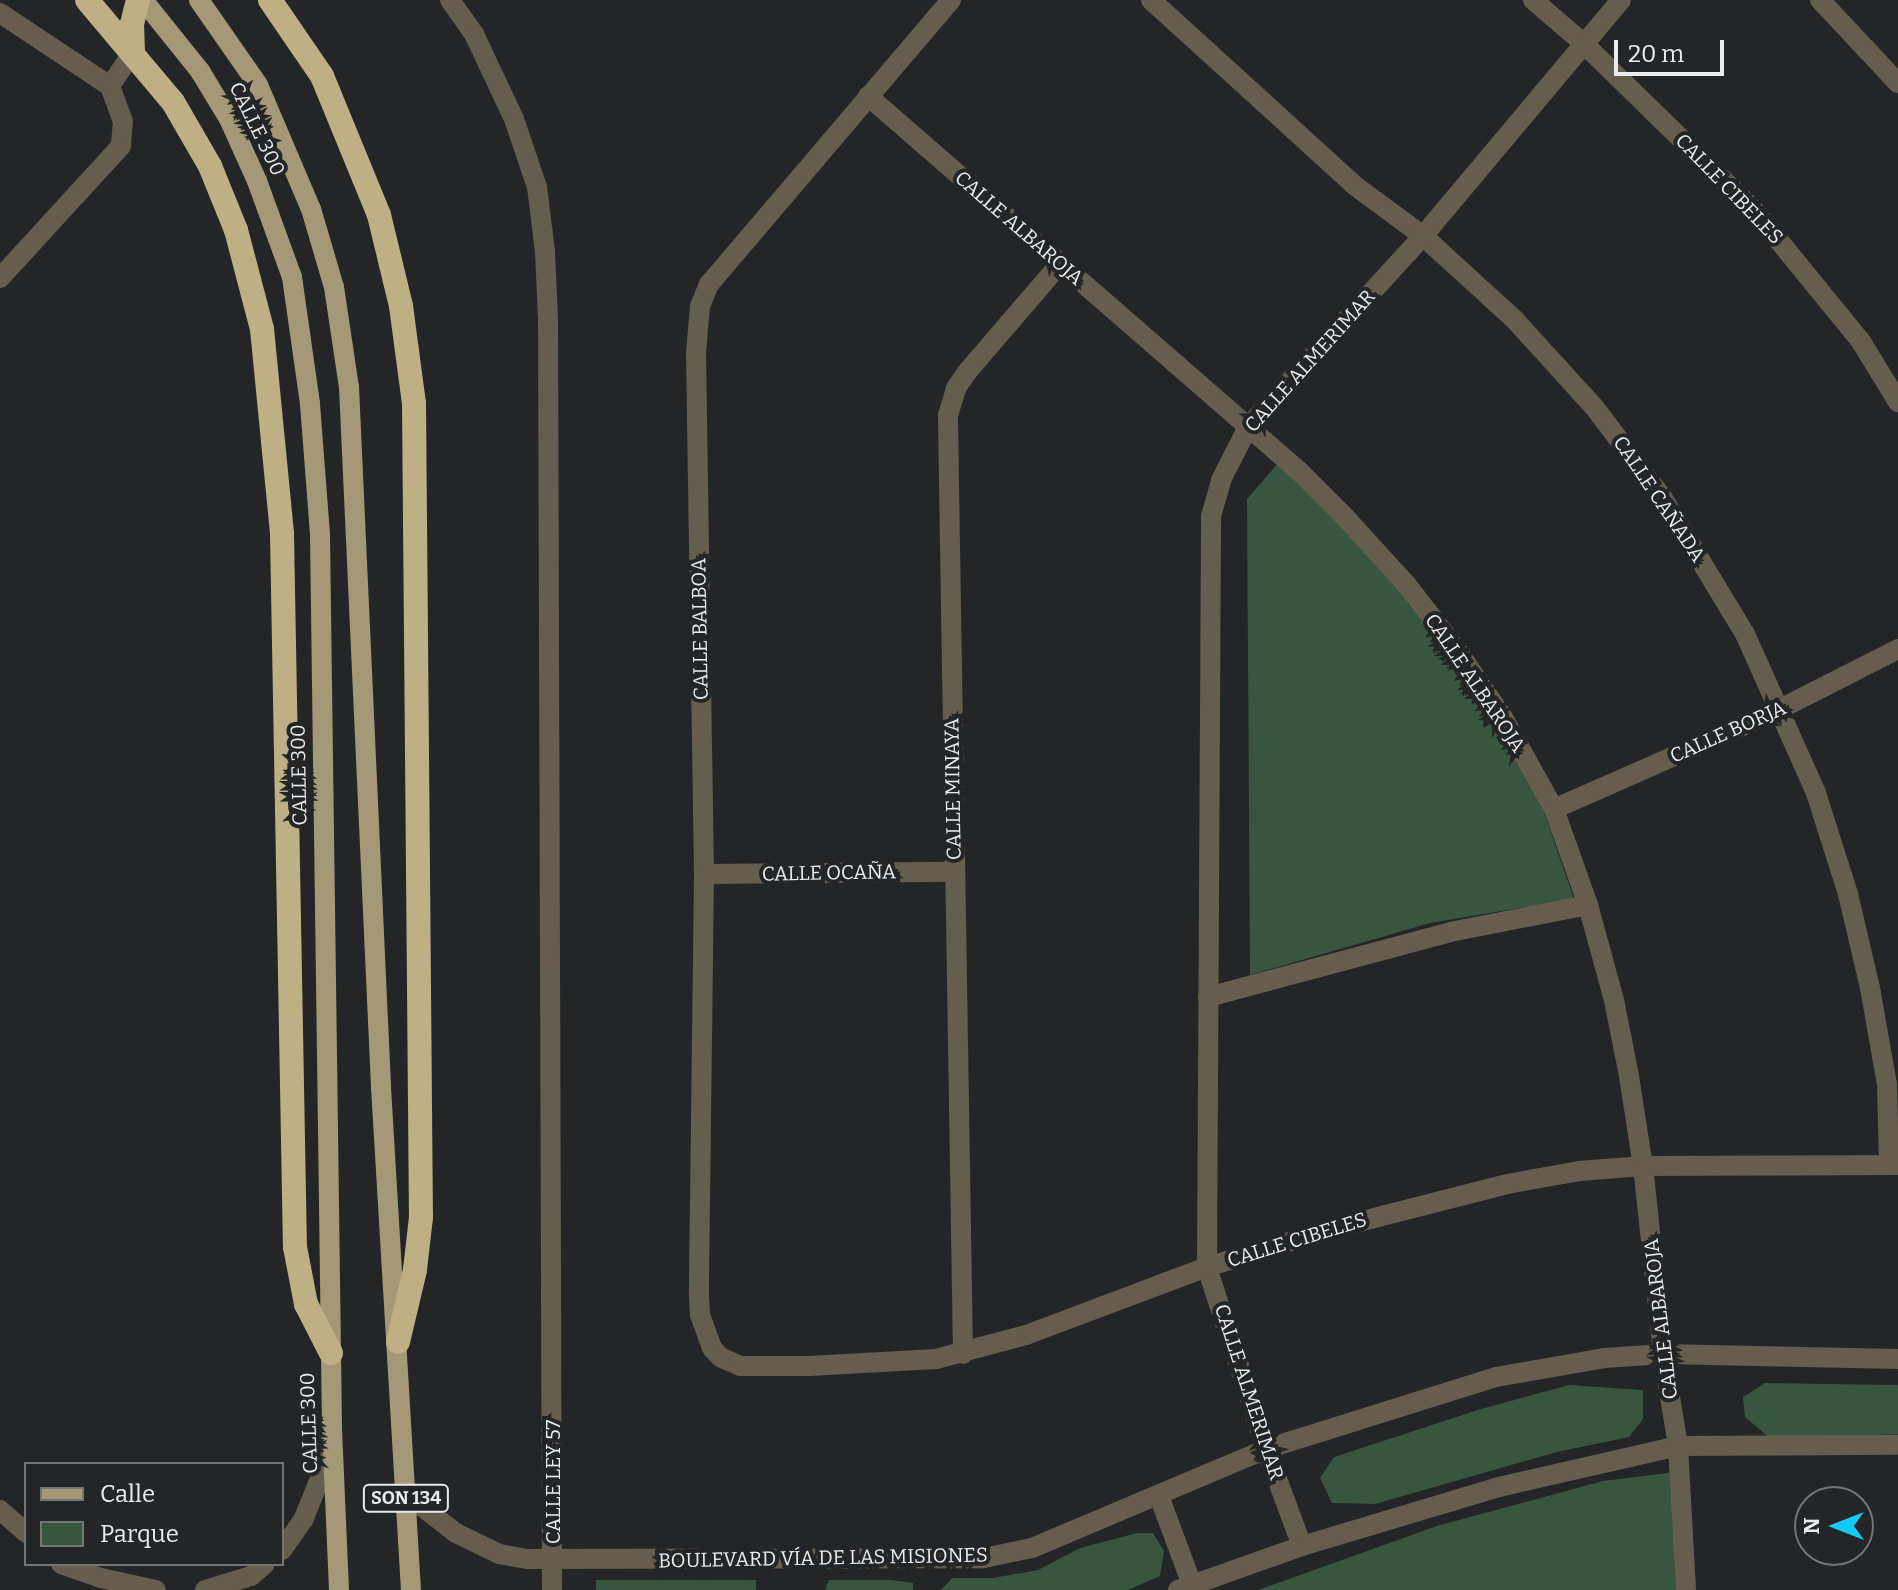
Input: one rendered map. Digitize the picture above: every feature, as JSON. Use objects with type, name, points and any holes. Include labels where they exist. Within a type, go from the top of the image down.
[{"type":"highway","points":[[87,0],[173,102],[210,166],[236,230],[262,329],[282,534],[295,1247],[306,1304],[331,1353]]},
{"type":"highway","points":[[133,52],[132,24],[141,0]]},
{"type":"highway","points":[[270,0],[322,76],[379,215],[401,306],[414,403],[421,1217],[415,1270],[398,1342]]},
{"type":"main road","name":"CALLE 300","points":[[141,0],[200,71],[229,119],[257,181],[292,277],[310,404],[320,535],[332,1429],[339,1590]]},
{"type":"main road","name":"CALLE 300","points":[[199,0],[258,85],[311,209],[334,287],[349,387],[358,525],[381,1087],[411,1590]]},
{"type":"street","name":"CALLE LEY 57","points":[[450,0],[474,34],[514,119],[537,187],[545,251],[548,321],[554,1373],[552,1590]]},
{"type":"street","name":"CALLE BALBOA","points":[[712,1348],[700,1315],[699,1296],[704,874],[696,353],[700,306],[709,284],[951,0]]},
{"type":"street","name":"CALLE CAÑADA","points":[[1151,0],[1354,185],[1423,236],[1514,319],[1595,408],[1662,497],[1745,634],[1816,793],[1848,894],[1870,988],[1887,1084],[1894,1165]]},
{"type":"street","name":"CALLE CIBELES","points":[[1533,0],[1583,43],[1753,209],[1860,340],[1898,402]]},
{"type":"street","name":"CALLE ALMERIMAR","points":[[1302,1546],[1266,1449],[1207,1267],[1211,516],[1221,480],[1248,427],[1423,236],[1621,0]]},
{"type":"street","points":[[1820,0],[1898,83]]},
{"type":"street","points":[[0,13],[110,86],[123,121],[121,146],[0,278]]},
{"type":"street","points":[[110,86],[133,52]]},
{"type":"street","name":"CALLE ALBAROJA","points":[[868,96],[1299,471],[1407,585],[1502,716],[1554,809],[1588,905],[1614,1000],[1643,1166],[1663,1354],[1678,1446],[1686,1590]]},
{"type":"street","name":"CALLE MINAYA","points":[[963,1354],[948,415],[956,388],[967,372],[1060,264]]},
{"type":"street","name":"CALLE BORJA","points":[[1554,809],[1778,710],[1898,649]]},
{"type":"street","name":"CALLE OCAÑA","points":[[704,874],[954,872]]},
{"type":"street","points":[[1208,997],[1450,932],[1588,905]]},
{"type":"street","name":"CALLE CIBELES","points":[[712,1348],[720,1357],[740,1366],[809,1366],[963,1354],[1026,1335],[1207,1267],[1331,1229],[1507,1184],[1579,1171],[1643,1166],[1894,1165]]},
{"type":"street","name":"BOULEVARD VÍA DE LAS MISIONES","points":[[406,1494],[456,1533],[499,1554],[552,1560],[984,1558],[1032,1548],[1266,1449],[1496,1377],[1605,1358],[1663,1354],[1898,1359]]},
{"type":"street","points":[[284,1547],[304,1518],[321,1476],[332,1429]]},
{"type":"street","points":[[1159,1496],[1188,1588],[1302,1546],[1499,1487],[1678,1446],[1898,1445]]},
{"type":"street","points":[[0,1510],[24,1531]]},
{"type":"street","points":[[63,1566],[87,1590]]},
{"type":"street","points":[[67,1566],[101,1578],[156,1590]]},
{"type":"street","points":[[205,1590],[251,1576],[263,1566]]},
{"type":"green space","points":[[1280,461],[1392,579],[1480,698],[1539,797],[1574,899],[1430,923],[1250,975],[1247,499]]},
{"type":"green space","points":[[1765,1383],[1898,1385],[1898,1434],[1771,1439],[1745,1417],[1743,1397]]},
{"type":"green space","points":[[1569,1385],[1643,1390],[1643,1419],[1629,1437],[1557,1452],[1375,1504],[1332,1503],[1320,1478],[1334,1457],[1481,1409]]},
{"type":"green space","points":[[1675,1472],[1679,1590],[1258,1590],[1437,1526],[1603,1481]]},
{"type":"green space","points":[[1137,1533],[1153,1533],[1164,1551],[1160,1576],[1128,1590],[941,1590],[952,1578],[993,1578],[1038,1570],[1080,1548]]},
{"type":"green space","points":[[596,1580],[756,1580],[756,1590],[596,1590]]},
{"type":"green space","points":[[829,1580],[891,1580],[913,1583],[913,1590],[825,1590]]}]
